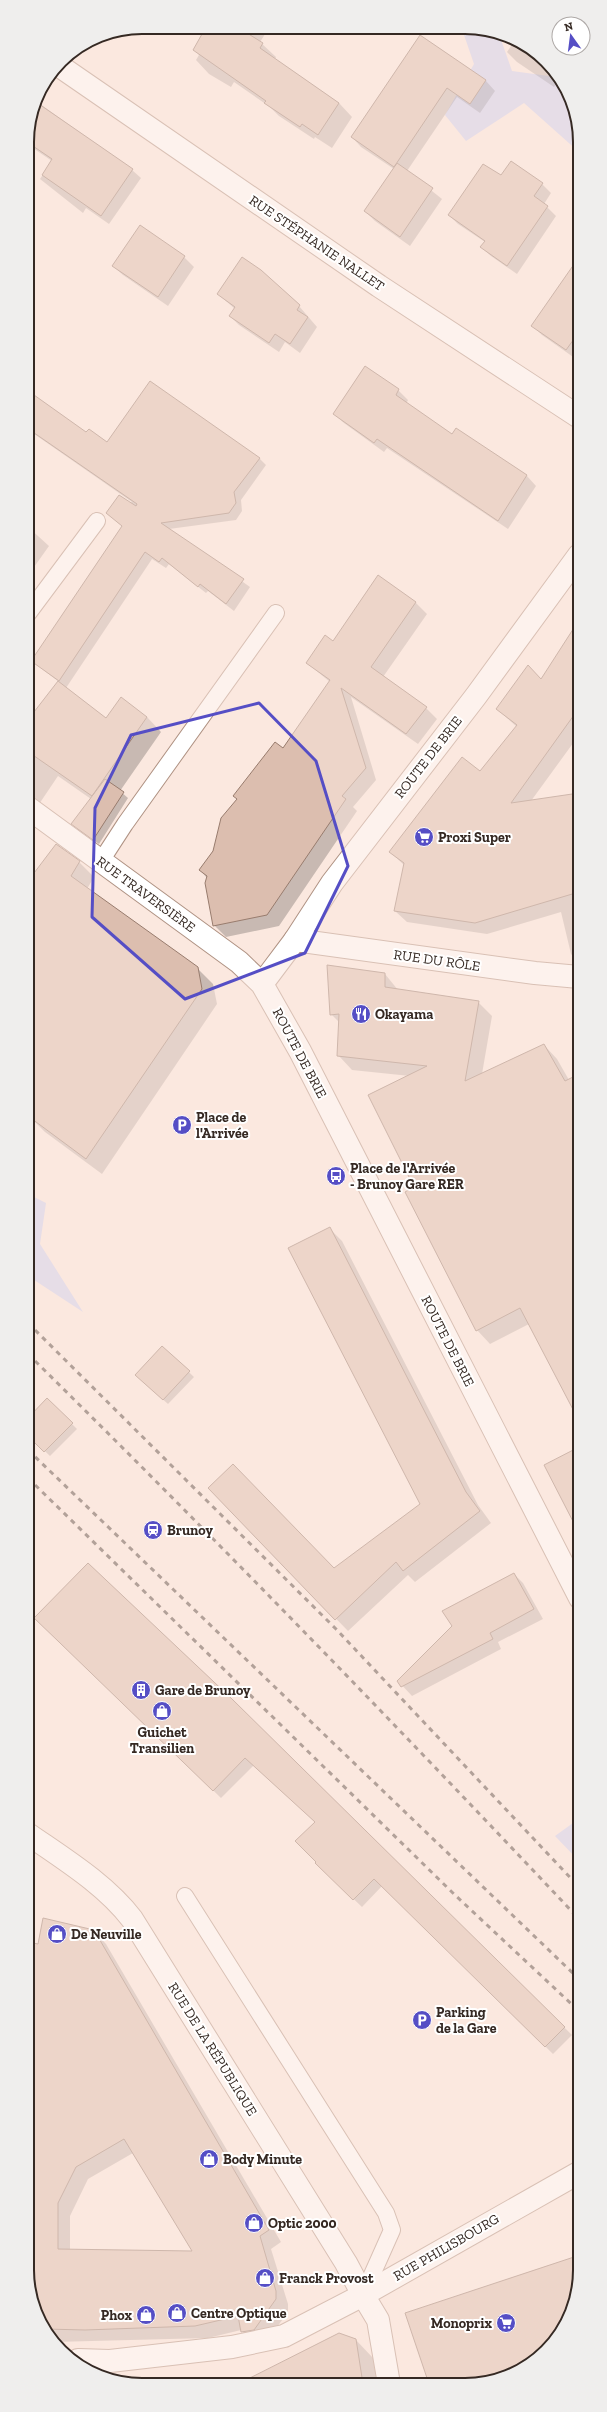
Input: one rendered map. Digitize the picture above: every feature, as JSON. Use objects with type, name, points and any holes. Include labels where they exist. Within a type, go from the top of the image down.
[{"type":"street","name":"RUE STÉPHANIE NALLET","points":[[63,69],[379,286],[573,413]]},
{"type":"street","name":"ROUTE DE BRIE","points":[[573,563],[476,696],[332,883],[295,940],[262,984],[300,1051],[573,1584]]},
{"type":"street","name":"RUE TRAVERSIÈRE","points":[[34,811],[239,962],[262,984]]},
{"type":"street","name":"RUE DU RÔLE","points":[[295,940],[535,973],[573,976]]},
{"type":"street","name":"RUE DE LA RÉPUBLIQUE","points":[[34,1838],[79,1870],[123,1907],[132,1919],[346,2263],[378,2320],[388,2378]]},
{"type":"street","name":"RUE PHILISBOURG","points":[[82,2360],[110,2361],[225,2348],[284,2336],[363,2295],[573,2176]]},
{"type":"lane","points":[[34,606],[97,521]]},
{"type":"lane","points":[[101,861],[130,817],[276,613]]},
{"type":"lane","points":[[185,1896],[386,2214],[392,2230],[363,2295]]},
{"type":"highlighted area","points":[[259,703],[316,761],[348,866],[305,953],[185,999],[92,917],[95,808],[131,735]]},
{"type":"shaded area","points":[[464,34],[486,36],[501,40],[512,71],[550,76],[562,94],[567,107],[572,128],[573,147],[524,103],[466,141],[445,115],[474,64]]},
{"type":"shaded area","points":[[34,1197],[46,1203],[40,1244],[83,1312],[34,1280]]},
{"type":"shaded area","points":[[573,1823],[573,1855],[555,1836]]},
{"type":"building","points":[[202,34],[249,34],[263,43],[260,48],[339,103],[318,135],[302,124],[300,127],[264,103],[266,101],[193,50]]},
{"type":"building","points":[[420,35],[486,80],[470,104],[447,88],[394,167],[351,137]]},
{"type":"building","points":[[41,105],[133,169],[101,216],[42,175],[52,159],[34,147],[35,128]]},
{"type":"building","points":[[511,161],[543,183],[534,196],[548,206],[507,266],[480,247],[485,241],[448,215],[483,164],[501,175]]},
{"type":"building","points":[[397,163],[433,188],[400,237],[364,211]]},
{"type":"building","points":[[140,225],[185,256],[158,297],[112,266]]},
{"type":"building","points":[[242,257],[261,270],[300,305],[297,310],[308,317],[290,344],[275,334],[269,343],[229,316],[235,307],[217,294]]},
{"type":"building","points":[[573,266],[573,340],[566,350],[531,326]]},
{"type":"building","points":[[365,366],[399,389],[396,395],[452,434],[456,428],[527,475],[498,521],[377,439],[374,443],[333,414]]},
{"type":"building","points":[[150,381],[260,458],[234,492],[236,503],[229,513],[161,523],[244,579],[226,604],[200,584],[198,587],[162,558],[159,562],[145,552],[59,681],[34,663],[34,657],[122,526],[106,513],[119,495],[136,506],[137,504],[34,433],[34,395],[86,432],[89,429],[107,442]]},
{"type":"building","points":[[378,575],[416,602],[371,667],[427,707],[406,734],[341,688],[366,768],[342,796],[346,799],[267,915],[213,926],[205,883],[207,876],[199,870],[213,851],[221,818],[237,799],[233,796],[275,742],[283,748],[330,680],[306,663],[325,635],[333,641]]},
{"type":"building","points":[[573,629],[573,716],[511,803],[573,794],[573,894],[475,923],[394,911],[404,863],[389,852],[462,757],[480,771],[517,725],[496,709],[528,665],[541,679]]},
{"type":"building","points":[[58,681],[106,718],[121,697],[147,717],[92,796],[34,756],[34,712]]},
{"type":"building","points":[[105,779],[124,792],[93,840],[71,824]]},
{"type":"building","points":[[56,844],[80,861],[71,876],[198,967],[202,989],[86,1159],[34,1120],[34,873]]},
{"type":"building","points":[[327,965],[385,973],[385,987],[479,1001],[465,1081],[544,1044],[565,1081],[573,1077],[573,1410],[520,1308],[476,1331],[405,1192],[414,1187],[368,1095],[427,1066],[337,1056],[339,1014],[330,1015]]},
{"type":"building","points":[[330,1227],[466,1492],[480,1511],[403,1571],[396,1562],[335,1620],[208,1488],[233,1464],[334,1568],[420,1504],[288,1248]]},
{"type":"building","points":[[162,1346],[190,1371],[163,1400],[135,1375]]},
{"type":"building","points":[[47,1398],[73,1423],[44,1452],[34,1442],[34,1412]]},
{"type":"building","points":[[573,1450],[573,1521],[544,1465]]},
{"type":"building","points":[[88,1563],[232,1699],[565,2027],[545,2047],[374,1879],[353,1900],[295,1841],[315,1822],[245,1758],[213,1791],[34,1618]]},
{"type":"building","points":[[514,1573],[534,1609],[490,1633],[493,1639],[401,1687],[397,1681],[452,1626],[442,1611]]},
{"type":"building","points":[[43,1918],[94,1930],[269,2230],[260,2236],[276,2291],[276,2299],[254,2330],[241,2332],[238,2316],[195,2326],[85,2330],[52,2329],[45,2318],[38,2298],[34,2270],[34,1943],[38,1944]],"holes":[[[124,2139],[192,2251],[58,2249],[58,2203],[76,2167]]]},
{"type":"building","name":"Monoprix","points":[[573,2257],[571,2291],[559,2324],[551,2336],[531,2356],[519,2364],[500,2372],[479,2377],[427,2378],[405,2313]]},
{"type":"building","points":[[339,2333],[356,2339],[362,2378],[250,2378]]},
{"type":"railway","points":[[34,1329],[336,1629],[573,1881]]},
{"type":"railway","points":[[34,1360],[307,1634],[573,1913]]},
{"type":"railway","points":[[34,1456],[573,1973]]},
{"type":"railway","points":[[34,1484],[455,1895],[573,2005]]},
{"type":"place","name":"Proxi Super","points":[[424,837]]},
{"type":"place","name":"Okayama","points":[[361,1014]]},
{"type":"place","name":"Place de l'Arrivée","points":[[182,1125]]},
{"type":"place","name":"Place de l'Arrivée - Brunoy Gare RER","points":[[336,1176]]},
{"type":"place","name":"Brunoy","points":[[153,1530]]},
{"type":"place","name":"Gare de Brunoy","points":[[141,1690]]},
{"type":"place","name":"Guichet Transilien","points":[[162,1711]]},
{"type":"place","name":"De Neuville","points":[[57,1934]]},
{"type":"place","name":"Parking de la Gare","points":[[422,2020]]},
{"type":"place","name":"Body Minute","points":[[209,2159]]},
{"type":"place","name":"Optic 2000","points":[[254,2223]]},
{"type":"place","name":"Franck Provost","points":[[265,2278]]},
{"type":"place","name":"Centre Optique","points":[[177,2313]]},
{"type":"place","name":"Phox","points":[[146,2315]]},
{"type":"place","name":"Monoprix","points":[[506,2323]]}]
